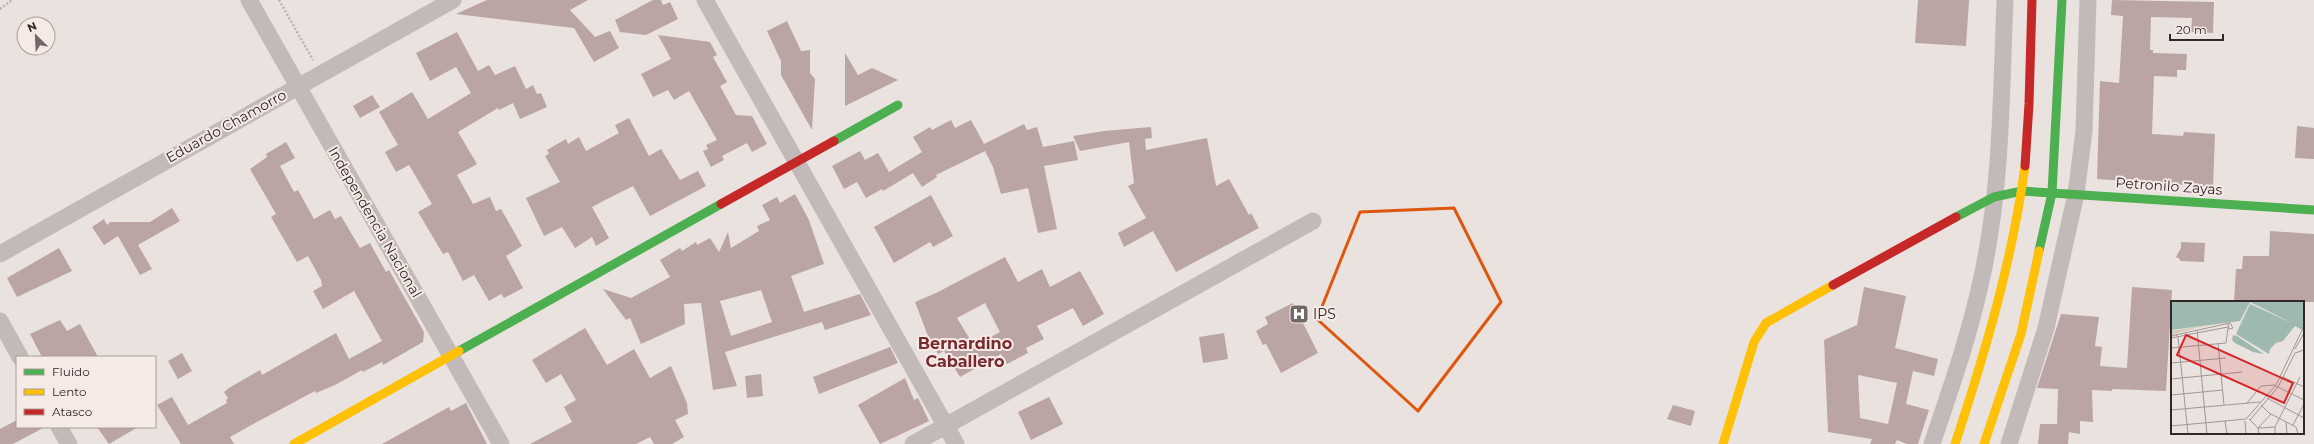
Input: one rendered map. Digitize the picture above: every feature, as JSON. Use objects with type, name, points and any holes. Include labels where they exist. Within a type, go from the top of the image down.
[{"type":"main road","points":[[1955,444],[2004,287],[2022,191],[2025,164],[2032,0]]},
{"type":"main road","points":[[1984,444],[2021,334],[2052,193],[2062,0]]},
{"type":"main road","points":[[294,444],[898,106]]},
{"type":"main road","name":"Petronilo Zayas","points":[[1723,444],[1754,342],[1766,323],[1784,311],[1994,197],[2022,191],[2314,210]]},
{"type":"street","name":"Independencia Nacional","points":[[249,0],[501,444]]},
{"type":"street","name":"Eduardo Chamorro","points":[[0,254],[453,0]]},
{"type":"street","points":[[705,0],[956,444]]},
{"type":"street","points":[[1932,444],[1963,353],[1982,280],[1994,197],[2000,138],[2004,0]]},
{"type":"street","points":[[2009,444],[2046,328],[2076,194],[2084,131],[2088,0]]},
{"type":"street","points":[[913,444],[1313,221]]},
{"type":"street","points":[[0,321],[19,356]]},
{"type":"street","points":[[60,428],[69,444]]},
{"type":"path","points":[[0,9],[12,0]]},
{"type":"path","points":[[279,0],[316,66]]},
{"type":"highlighted area","points":[[1454,208],[1501,302],[1418,411],[1317,319],[1360,212]]},
{"type":"building","points":[[487,0],[588,0],[570,10],[595,37],[610,31],[619,48],[594,62],[574,28],[456,14]]},
{"type":"building","points":[[653,0],[661,0],[663,5],[670,2],[678,19],[646,35],[620,32],[615,20]]},
{"type":"building","points":[[1918,0],[1969,0],[1966,46],[1915,43]]},
{"type":"building","points":[[2112,0],[2214,2],[2213,33],[2191,32],[2192,18],[2151,17],[2150,50],[2153,50],[2153,53],[2187,54],[2186,70],[2177,70],[2177,77],[2154,76],[2152,134],[2183,136],[2184,132],[2215,134],[2213,187],[2097,179],[2100,81],[2119,83],[2123,16],[2111,15]]},
{"type":"building","points":[[787,21],[801,51],[810,50],[810,73],[815,79],[812,130],[781,75],[781,61],[767,31]]},
{"type":"building","points":[[457,32],[478,71],[489,65],[495,75],[515,66],[526,89],[533,85],[537,94],[541,93],[547,107],[520,119],[513,103],[499,110],[498,108],[458,132],[477,164],[457,175],[473,204],[490,197],[496,211],[501,209],[522,246],[506,256],[523,288],[504,298],[501,294],[489,301],[474,275],[463,281],[448,252],[443,254],[418,212],[432,204],[409,165],[396,172],[385,152],[398,145],[379,112],[412,92],[428,119],[471,93],[456,67],[430,81],[416,53]]},
{"type":"building","points":[[658,35],[710,42],[717,55],[713,57],[727,82],[720,86],[736,115],[752,116],[767,144],[752,152],[747,143],[722,156],[724,160],[711,167],[703,151],[708,149],[706,145],[717,140],[689,91],[674,100],[668,90],[653,97],[641,74],[671,59]]},
{"type":"building","points":[[845,53],[858,75],[872,68],[898,80],[845,106]]},
{"type":"building","points":[[372,95],[380,107],[360,118],[353,106]]},
{"type":"building","points":[[629,118],[649,156],[661,149],[680,180],[698,171],[706,186],[650,216],[633,186],[592,207],[609,238],[596,246],[592,237],[575,248],[562,227],[544,236],[526,198],[560,182],[545,156],[549,154],[547,150],[566,139],[568,144],[579,137],[586,151],[619,133],[615,125]]},
{"type":"building","points":[[951,120],[955,128],[971,120],[984,144],[1024,124],[1027,130],[1037,127],[1043,147],[1074,141],[1078,160],[1044,166],[1057,229],[1038,233],[1028,188],[1001,194],[993,167],[985,151],[936,175],[937,177],[922,187],[913,173],[883,191],[882,189],[866,198],[857,182],[844,189],[832,166],[860,151],[865,160],[878,153],[889,172],[922,152],[913,137],[930,127],[932,130]]},
{"type":"building","points":[[2297,126],[2314,128],[2314,159],[2295,158]]},
{"type":"building","points":[[1151,127],[1152,138],[1145,139],[1146,150],[1207,138],[1216,186],[1229,179],[1249,215],[1251,213],[1259,228],[1176,272],[1153,231],[1124,247],[1118,233],[1146,218],[1128,186],[1134,183],[1129,142],[1080,151],[1073,136],[1104,131]]},
{"type":"building","points":[[286,142],[295,158],[280,166],[294,192],[298,190],[314,219],[330,210],[335,219],[341,216],[360,248],[370,243],[386,272],[389,270],[424,332],[423,342],[383,365],[382,362],[363,372],[362,370],[335,385],[316,393],[315,391],[255,423],[230,437],[234,444],[181,444],[157,405],[172,397],[188,425],[227,403],[226,400],[228,398],[224,392],[229,388],[260,370],[262,375],[336,333],[349,359],[382,341],[354,291],[323,309],[313,291],[322,286],[321,280],[308,256],[297,262],[271,217],[276,214],[250,169],[267,157],[266,154]]},
{"type":"building","points":[[795,194],[809,220],[824,264],[791,276],[804,312],[860,294],[871,315],[825,330],[822,322],[725,352],[737,386],[713,390],[701,303],[684,304],[685,324],[641,344],[630,318],[626,320],[603,289],[631,298],[670,277],[660,260],[680,248],[682,251],[696,242],[697,245],[710,238],[719,252],[728,232],[731,248],[759,231],[757,226],[770,220],[762,205],[777,197],[780,203]],"holes":[[[761,290],[772,322],[731,336],[720,301]]]},
{"type":"building","points":[[931,195],[953,236],[933,247],[930,242],[894,263],[874,227]]},
{"type":"building","points":[[172,208],[180,221],[138,245],[152,269],[140,275],[118,236],[104,245],[92,227],[104,219],[107,225],[110,222],[150,222]]},
{"type":"building","points":[[2270,231],[2314,234],[2314,302],[2234,301],[2236,269],[2242,269],[2243,256],[2269,256]]},
{"type":"building","points":[[2181,242],[2205,243],[2204,262],[2180,261],[2180,259],[2176,257],[2181,248]]},
{"type":"building","points":[[59,248],[72,271],[17,297],[7,278]]},
{"type":"building","points":[[1005,257],[1018,282],[1042,269],[1050,287],[1080,271],[1104,314],[1083,326],[1073,308],[1037,326],[1044,339],[1026,348],[1028,353],[1007,364],[1001,354],[960,377],[944,351],[938,354],[928,336],[915,302],[936,293]],"holes":[[[985,303],[1000,332],[974,346],[957,318]]]},
{"type":"building","points":[[1864,287],[1906,296],[1895,348],[1938,359],[1934,376],[1913,371],[1906,404],[1929,410],[1918,444],[1907,444],[1897,440],[1895,444],[1870,444],[1872,439],[1828,432],[1824,340],[1857,325]],"holes":[[[1858,375],[1897,383],[1888,424],[1860,418]]]},
{"type":"building","points":[[2132,287],[2172,290],[2166,391],[2112,389],[2112,391],[2092,390],[2093,422],[2080,421],[2080,434],[2069,432],[2068,444],[2038,444],[2040,424],[2057,424],[2058,389],[2037,388],[2061,314],[2099,317],[2095,346],[2102,347],[2100,366],[2127,368]]},
{"type":"building","points":[[1293,303],[1318,353],[1281,373],[1266,344],[1263,345],[1256,331],[1268,324],[1265,317]]},
{"type":"building","points":[[60,320],[67,331],[80,324],[97,356],[41,356],[30,334]]},
{"type":"building","points":[[585,328],[607,365],[634,349],[650,378],[671,366],[687,403],[688,414],[675,420],[684,437],[672,444],[654,444],[650,437],[636,444],[530,444],[572,422],[564,407],[576,400],[561,374],[546,383],[532,360]]},
{"type":"building","points":[[1224,333],[1228,359],[1203,363],[1199,337]]},
{"type":"building","points":[[890,347],[898,363],[819,394],[813,377]]},
{"type":"building","points":[[182,353],[192,371],[178,379],[168,361]]},
{"type":"building","points":[[761,374],[763,396],[747,398],[745,376]]},
{"type":"building","points":[[905,378],[914,400],[918,398],[929,421],[880,444],[858,405]]},
{"type":"building","points":[[1049,397],[1063,424],[1031,440],[1018,412]]},
{"type":"building","points":[[466,403],[487,444],[382,444],[449,407],[451,411]]},
{"type":"building","points":[[1673,405],[1695,411],[1691,426],[1667,419]]},
{"type":"building","points":[[16,421],[16,428],[43,428],[13,444],[0,444],[0,429]]},
{"type":"building","points":[[98,428],[136,428],[109,444]]},
{"type":"traffic: fast","points":[[2039,251],[2052,193],[2062,0]]},
{"type":"traffic: fast","points":[[834,141],[898,105]]},
{"type":"traffic: fast","points":[[1956,217],[1994,197],[2022,191],[2314,210]]},
{"type":"traffic: fast","points":[[459,351],[721,204]]},
{"type":"traffic: slow","points":[[1955,444],[1977,376],[2005,272],[2013,237],[2025,166]]},
{"type":"traffic: slow","points":[[1984,444],[2021,334],[2039,251]]},
{"type":"traffic: slow","points":[[1723,444],[1754,342],[1766,323],[1833,285]]},
{"type":"traffic: slow","points":[[294,444],[459,351]]},
{"type":"traffic: jam","points":[[2025,166],[2029,104],[2032,0]]},
{"type":"traffic: jam","points":[[721,204],[834,141]]},
{"type":"traffic: jam","points":[[1833,285],[1956,217]]},
{"type":"place","name":"IPS","points":[[1299,314]]},
{"type":"district","name":"Bernardino Caballero","points":[[965,352]]}]
